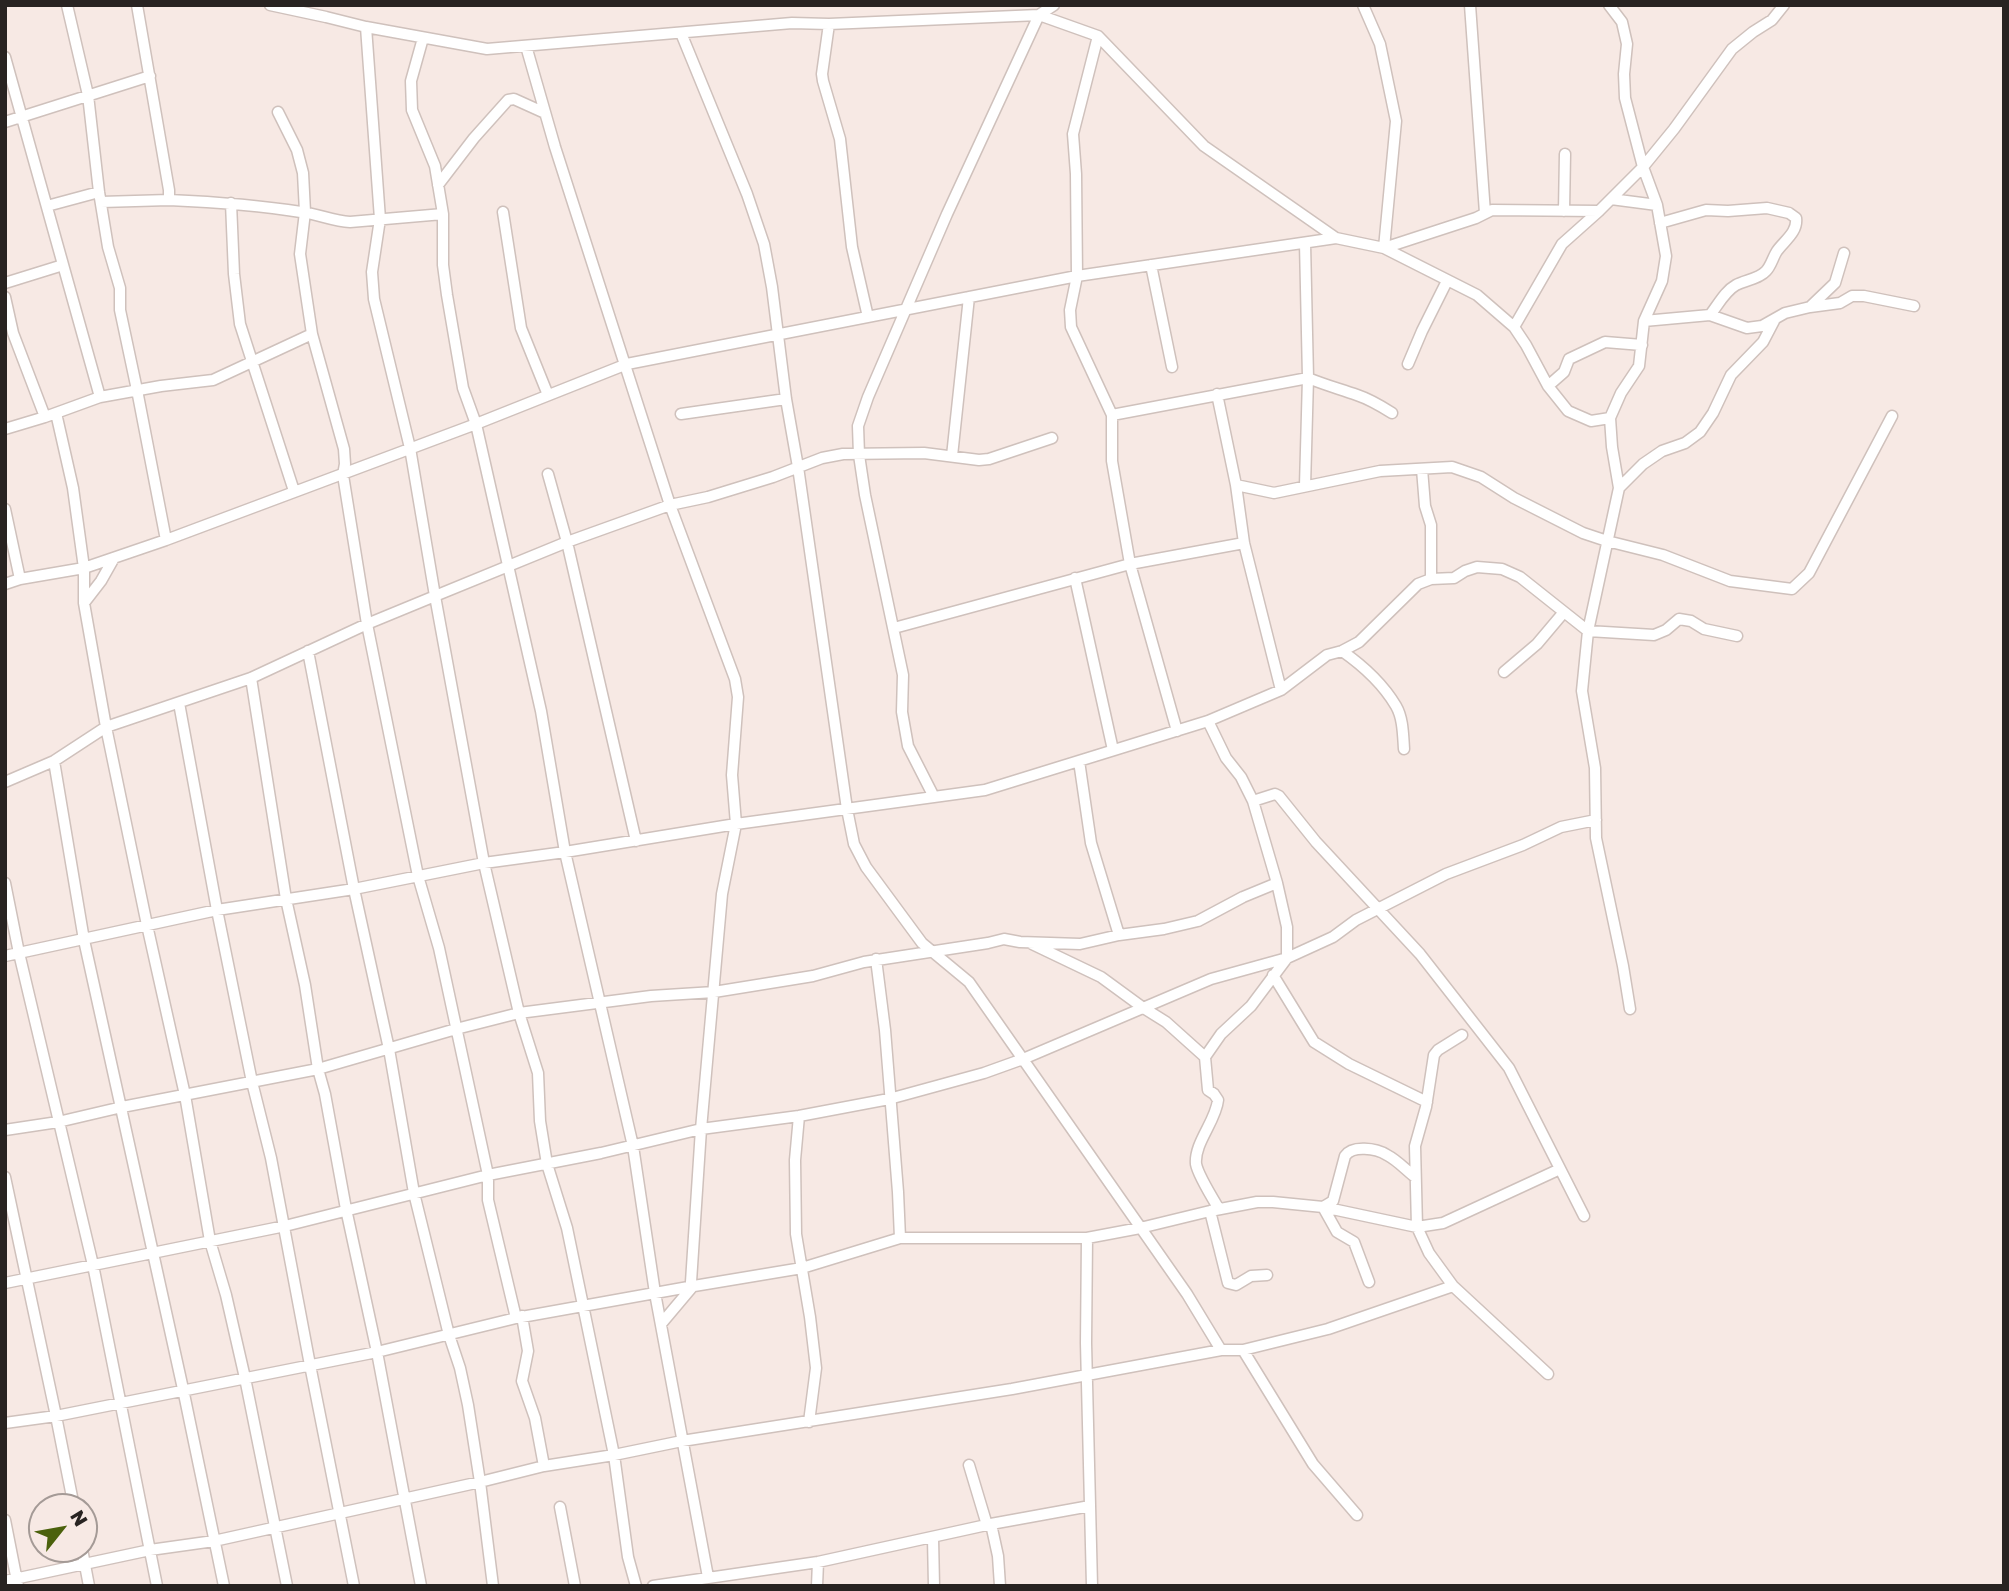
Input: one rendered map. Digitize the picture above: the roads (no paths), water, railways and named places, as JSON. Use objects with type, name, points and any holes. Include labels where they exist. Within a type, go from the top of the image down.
[{"type":"street","points":[[67,5],[88,95],[107,247],[120,288],[120,310],[166,540]]},
{"type":"street","points":[[136,5],[169,200]]},
{"type":"street","points":[[270,5],[366,27],[487,49],[792,23],[829,24],[1039,15],[1098,36],[1204,146],[1336,239]]},
{"type":"street","points":[[933,797],[908,746],[902,712],[903,675],[865,495],[858,426],[947,214],[1039,15],[1054,5]]},
{"type":"street","points":[[1363,5],[1380,44],[1396,121],[1384,248]]},
{"type":"street","points":[[1470,5],[1485,213]]},
{"type":"street","points":[[1609,5],[1622,22],[1627,44],[1625,97],[1643,167],[1657,205],[1666,256],[1662,281],[1644,321],[1639,366],[1621,393],[1610,418],[1619,488],[1588,631],[1582,691],[1595,768],[1596,838],[1630,1009]]},
{"type":"street","points":[[1514,327],[1562,244],[1643,167],[1732,49],[1772,20],[1784,5]]},
{"type":"street","points":[[829,24],[822,74],[840,139],[852,247],[868,317]]},
{"type":"street","points":[[366,27],[380,219],[372,272],[374,299],[410,448],[484,863],[519,1013],[538,1073],[540,1121],[547,1164],[567,1228],[614,1455],[628,1558],[636,1586]]},
{"type":"street","points":[[681,33],[747,194],[764,244],[854,844],[866,867],[922,943],[969,982],[1187,1294],[1221,1350]]},
{"type":"street","points":[[1098,36],[1073,134],[1077,276],[1070,310],[1071,327],[1112,415],[1112,461],[1130,564],[1177,731]]},
{"type":"street","points":[[424,38],[411,81],[412,110],[435,166],[443,214],[443,265],[463,388],[476,424],[509,567],[541,711],[565,852],[633,1146],[655,1293],[708,1577]]},
{"type":"street","points":[[526,46],[670,505],[735,679],[738,697],[732,775],[737,824],[722,894],[701,1129],[691,1282],[694,1286]]},
{"type":"street","points":[[5,57],[100,397]]},
{"type":"street","points":[[5,122],[149,76]]},
{"type":"street","points":[[438,185],[508,100],[514,99],[545,113]]},
{"type":"street","points":[[278,112],[297,150],[303,173],[305,212],[300,254],[312,334],[344,449],[343,475],[367,624],[418,876],[439,948],[488,1175],[488,1200],[528,1351],[522,1381],[535,1418],[544,1466]]},
{"type":"street","points":[[1564,211],[1565,154]]},
{"type":"street","points":[[47,206],[100,197],[231,203],[305,212],[350,222],[443,214]]},
{"type":"street","points":[[1611,199],[1657,205]]},
{"type":"street","points":[[231,203],[234,274],[240,324],[294,491]]},
{"type":"street","points":[[1660,223],[1706,210],[1767,208],[1796,218],[1797,224],[1777,250],[1766,272],[1736,285],[1710,315]]},
{"type":"street","points":[[1384,248],[1476,218],[1492,210],[1599,211]]},
{"type":"street","points":[[503,212],[521,328],[548,396]]},
{"type":"street","points":[[5,584],[84,568],[166,540],[343,475],[626,364],[1077,276],[1336,239],[1384,248],[1477,295],[1514,327],[1548,387],[1569,411],[1591,421],[1610,418]]},
{"type":"street","points":[[1305,243],[1308,378],[1305,486]]},
{"type":"street","points":[[1810,307],[1835,283],[1844,253]]},
{"type":"street","points":[[5,283],[63,265]]},
{"type":"street","points":[[1151,265],[1172,367]]},
{"type":"street","points":[[1408,364],[1447,281]]},
{"type":"street","points":[[1644,321],[1710,315],[1747,328],[1762,327],[1785,313],[1840,303],[1852,296],[1914,306]]},
{"type":"street","points":[[5,297],[13,333],[45,417]]},
{"type":"street","points":[[951,456],[969,297]]},
{"type":"street","points":[[1619,488],[1643,464],[1662,451],[1685,443],[1700,432],[1713,413],[1731,375],[1763,342],[1774,321]]},
{"type":"street","points":[[5,429],[100,397],[213,380],[312,334]]},
{"type":"street","points":[[1548,387],[1564,372],[1569,359],[1605,342],[1642,345]]},
{"type":"street","points":[[1112,415],[1308,378],[1364,398],[1392,413]]},
{"type":"street","points":[[1217,394],[1236,485],[1244,543],[1281,690]]},
{"type":"street","points":[[681,414],[786,399]]},
{"type":"street","points":[[56,412],[73,488],[84,568],[84,603],[106,727],[146,925],[185,1095],[209,1241],[226,1295],[245,1378],[287,1586]]},
{"type":"street","points":[[1236,485],[1274,493],[1381,471],[1452,467],[1480,477],[1514,498],[1583,533],[1662,555],[1730,582],[1792,589],[1808,573],[1892,416]]},
{"type":"street","points":[[5,782],[54,761],[106,727],[251,678],[367,624],[617,522],[670,505],[708,497],[822,457],[843,454],[924,453],[979,460],[1052,438]]},
{"type":"street","points":[[1422,469],[1425,506],[1431,525],[1431,579]]},
{"type":"street","points":[[548,474],[567,542],[636,841]]},
{"type":"street","points":[[5,509],[20,579]]},
{"type":"street","points":[[894,628],[1130,564],[1244,543]]},
{"type":"street","points":[[84,603],[114,558]]},
{"type":"street","points":[[5,956],[216,910],[354,889],[484,863],[737,824],[985,790],[1208,721],[1281,690],[1327,655],[1359,642],[1418,584],[1431,579],[1454,578],[1478,567],[1502,569],[1520,577],[1588,631],[1654,635],[1666,630],[1679,619],[1686,619],[1704,629],[1737,636]]},
{"type":"street","points":[[1075,578],[1113,750]]},
{"type":"street","points":[[1504,672],[1537,643],[1564,612]]},
{"type":"street","points":[[308,651],[354,889],[389,1049],[414,1193],[468,1405],[493,1586]]},
{"type":"street","points":[[1342,651],[1362,665],[1396,706],[1403,726],[1404,749]]},
{"type":"street","points":[[251,678],[286,899],[421,1586]]},
{"type":"street","points":[[179,703],[216,910],[285,1226],[354,1586]]},
{"type":"street","points":[[1208,721],[1226,758],[1241,777],[1254,801],[1287,927],[1287,958],[1251,1006],[1222,1034],[1205,1057],[1208,1090],[1218,1100],[1217,1109],[1199,1146],[1196,1163],[1215,1210],[1228,1283],[1236,1285],[1251,1276],[1267,1275]]},
{"type":"street","points":[[54,761],[84,940],[224,1586]]},
{"type":"street","points":[[1079,761],[1091,843],[1119,935]]},
{"type":"street","points":[[1254,801],[1275,794],[1279,796],[1316,842],[1420,954],[1509,1068],[1584,1216]]},
{"type":"street","points":[[5,1283],[285,1226],[488,1175],[633,1146],[701,1129],[799,1116],[889,1099],[984,1073],[1211,979],[1287,958],[1333,937],[1356,920],[1446,874],[1562,827],[1596,820]]},
{"type":"street","points":[[5,883],[93,1265],[157,1586]]},
{"type":"street","points":[[5,1130],[58,1122],[318,1069],[519,1013],[651,996],[714,992],[813,976],[876,960],[1004,939],[1028,943],[1080,944],[1164,929],[1198,921],[1243,897],[1277,883]]},
{"type":"street","points":[[1028,943],[1101,976],[1166,1022],[1205,1057]]},
{"type":"street","points":[[876,960],[885,1030],[900,1238]]},
{"type":"street","points":[[1273,975],[1314,1042],[1349,1064],[1427,1102]]},
{"type":"street","points":[[1462,1035],[1434,1055],[1427,1102],[1415,1146],[1417,1227],[1429,1253],[1453,1286],[1548,1374]]},
{"type":"street","points":[[799,1116],[795,1160],[796,1234],[816,1368],[809,1422]]},
{"type":"street","points":[[1322,1207],[1333,1201],[1348,1151],[1357,1149],[1386,1154],[1415,1177]]},
{"type":"street","points":[[5,1423],[56,1416],[377,1352],[519,1317],[802,1268],[900,1238],[1087,1238],[1256,1202],[1322,1207],[1417,1227],[1444,1223],[1560,1169]]},
{"type":"street","points":[[5,1177],[71,1493]]},
{"type":"street","points":[[1322,1207],[1337,1232],[1354,1242],[1369,1282]]},
{"type":"street","points":[[1087,1238],[1086,1375],[1092,1586]]},
{"type":"street","points":[[661,1324],[694,1286]]},
{"type":"street","points":[[5,1581],[18,1582],[150,1550],[214,1541],[544,1466],[682,1441],[1012,1390],[1221,1350],[1243,1350],[1328,1329],[1453,1286]]},
{"type":"street","points":[[1243,1350],[1313,1464],[1357,1515]]},
{"type":"street","points":[[969,1465],[999,1556],[1000,1586]]},
{"type":"street","points":[[653,1586],[818,1562],[1090,1506]]},
{"type":"street","points":[[560,1507],[575,1586]]},
{"type":"street","points":[[5,1520],[18,1582]]},
{"type":"street","points":[[933,1538],[934,1586]]},
{"type":"street","points":[[817,1586],[818,1562]]},
{"type":"street","points":[[85,1564],[89,1586]]}]
